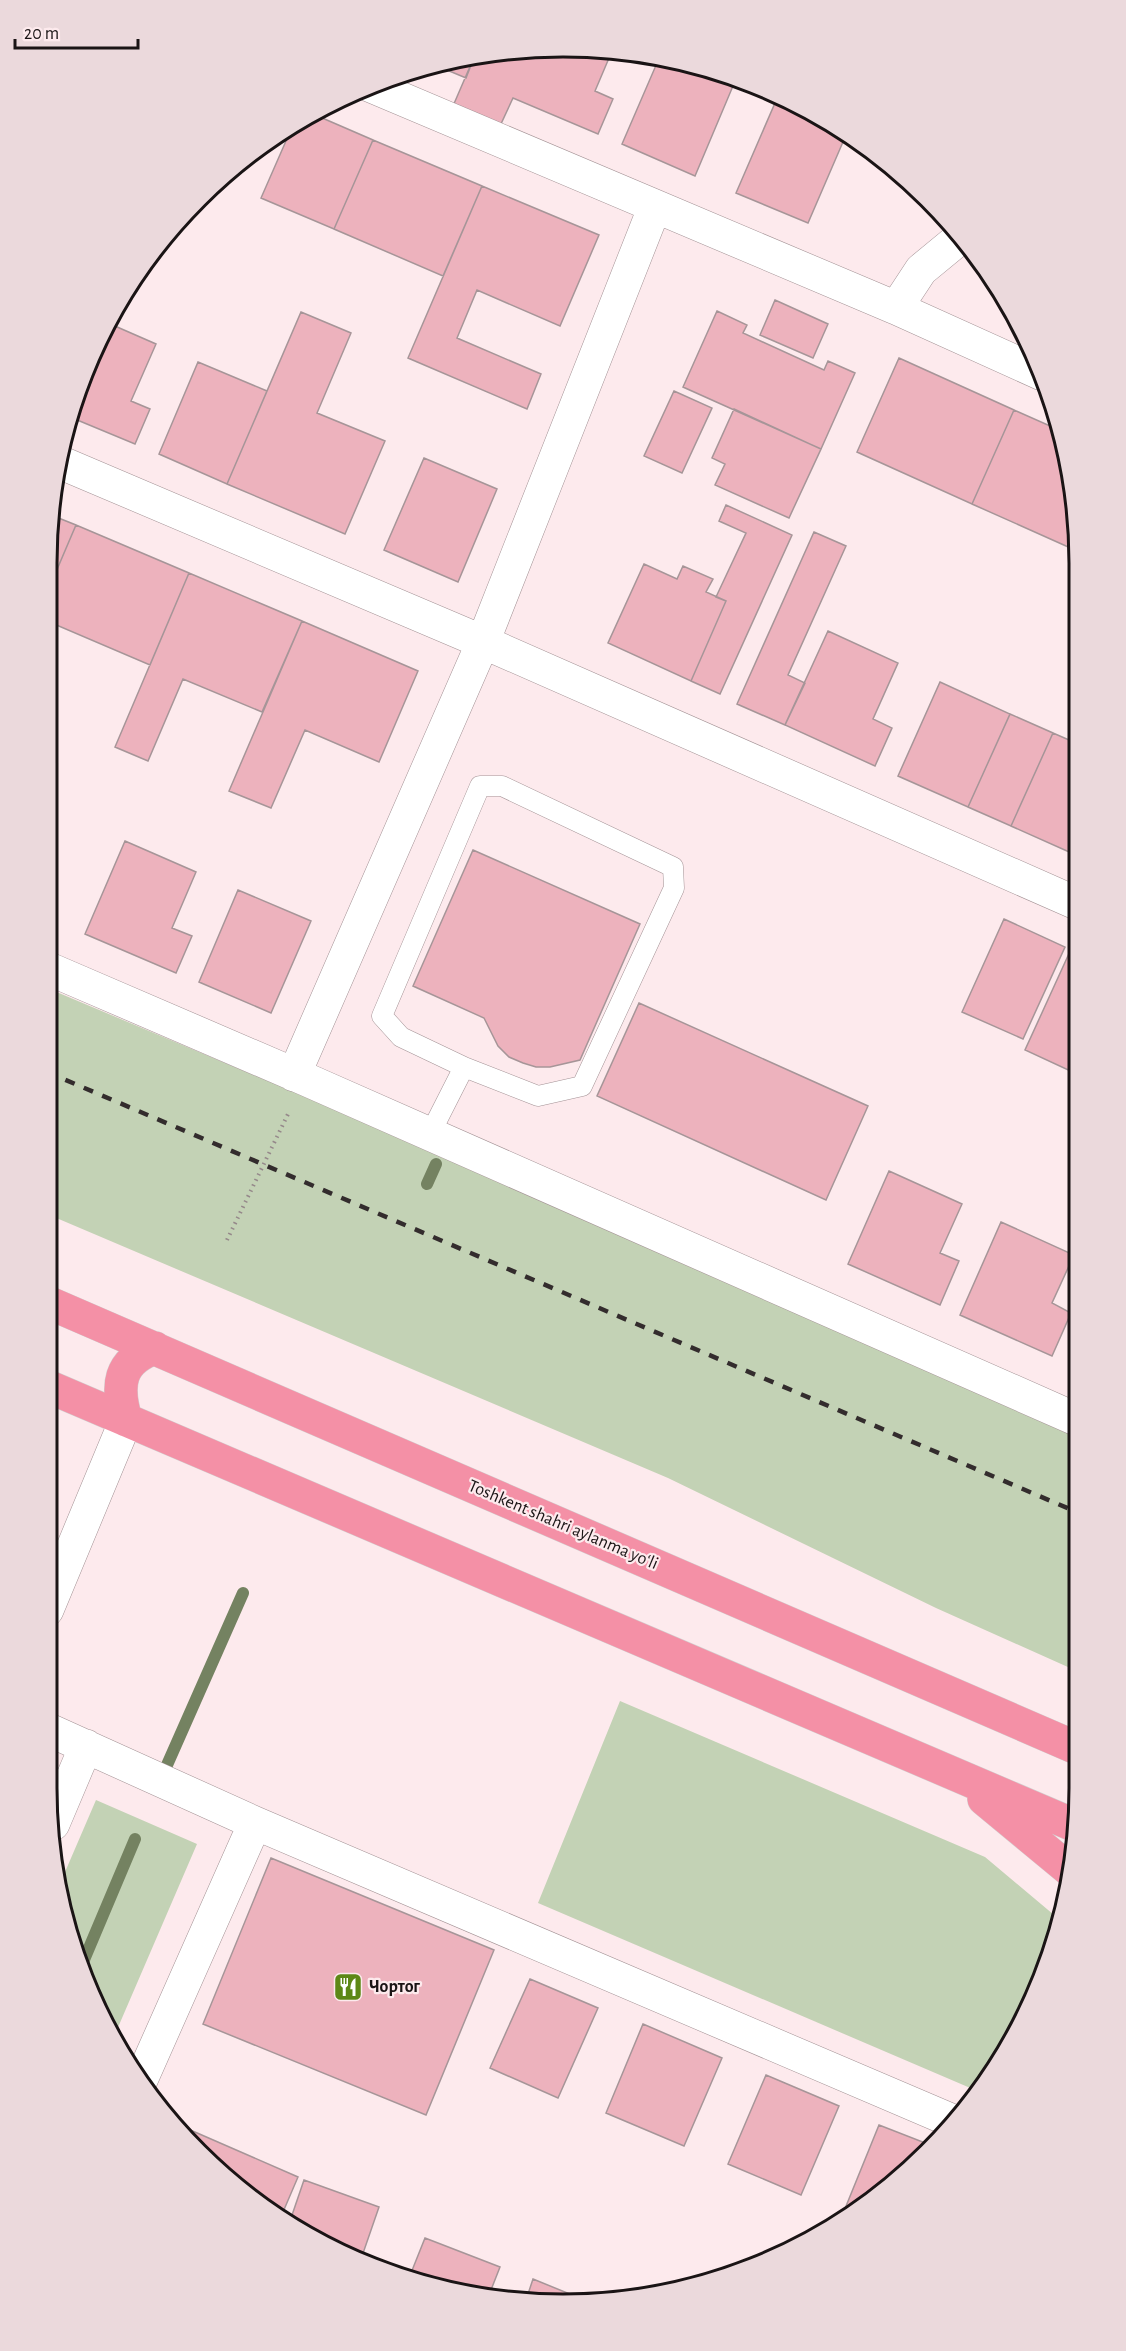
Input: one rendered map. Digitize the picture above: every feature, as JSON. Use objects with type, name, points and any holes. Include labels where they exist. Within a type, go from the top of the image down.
[{"type":"highway","name":"Toshkent shahri aylanma yoʻli","points":[[57,1307],[1069,1745]]},
{"type":"highway","points":[[126,1420],[120,1398],[123,1375],[135,1358],[155,1348]]},
{"type":"highway","points":[[57,1391],[1068,1823]]},
{"type":"highway","points":[[994,1713],[1069,1721]]},
{"type":"highway","points":[[955,1775],[1063,1864]]},
{"type":"street","points":[[383,91],[896,308],[1030,368]]},
{"type":"street","points":[[300,1077],[483,642],[655,206]]},
{"type":"street","points":[[896,308],[921,270],[954,243]]},
{"type":"street","points":[[67,465],[483,642],[1069,900]]},
{"type":"street","points":[[57,973],[300,1077],[1069,1416]]},
{"type":"street","points":[[57,1584],[126,1420]]},
{"type":"street","points":[[57,1734],[255,1823],[946,2118]]},
{"type":"street","points":[[58,1811],[86,1746]]},
{"type":"street","points":[[144,2072],[255,1823]]},
{"type":"lane","points":[[480,786],[502,786],[674,867],[674,888],[582,1086],[538,1096],[464,1067],[401,1037],[382,1017],[480,786]]},
{"type":"lane","points":[[430,1134],[464,1067]]},
{"type":"path","points":[[227,1240],[300,1077]]},
{"type":"green space","points":[[57,992],[287,1089],[1069,1434],[1069,1668],[936,1608],[668,1478],[57,1218]]},
{"type":"green space","points":[[620,1701],[985,1857],[1053,1914],[1042,1951],[1017,2012],[984,2069],[970,2088],[538,1903]]},
{"type":"green space","points":[[96,1800],[197,1844],[118,2028],[84,1951],[74,1919],[64,1873]]},
{"type":"building","points":[[530,58],[609,59],[595,91],[613,99],[598,134],[513,98],[500,126],[453,106],[470,66]]},
{"type":"building","points":[[471,66],[466,78],[448,70]]},
{"type":"building","points":[[656,66],[694,74],[733,87],[695,176],[622,144]]},
{"type":"building","points":[[775,104],[843,142],[808,223],[736,193]]},
{"type":"building","points":[[322,118],[373,140],[334,229],[261,198],[287,139]]},
{"type":"building","points":[[373,140],[482,186],[443,276],[334,229]]},
{"type":"building","points":[[482,186],[599,235],[560,326],[477,290],[457,338],[541,374],[527,409],[408,358]]},
{"type":"building","points":[[775,300],[828,324],[813,358],[760,335]]},
{"type":"building","points":[[717,311],[747,325],[743,333],[824,370],[828,361],[855,373],[821,449],[683,387]]},
{"type":"building","points":[[301,312],[351,333],[317,413],[385,441],[345,534],[227,484]]},
{"type":"building","points":[[116,326],[156,344],[131,401],[150,409],[135,444],[78,420],[96,369]]},
{"type":"building","points":[[899,358],[1014,410],[972,504],[857,452]]},
{"type":"building","points":[[198,362],[267,391],[227,484],[159,454]]},
{"type":"building","points":[[674,391],[712,408],[682,473],[644,456]]},
{"type":"building","points":[[734,409],[821,449],[789,518],[715,485],[725,464],[712,458]]},
{"type":"building","points":[[1014,410],[1050,426],[1065,497],[1069,547],[972,504]]},
{"type":"building","points":[[424,458],[497,489],[458,582],[384,550]]},
{"type":"building","points":[[726,505],[792,535],[720,694],[691,681],[726,601],[716,597],[746,533],[719,521]]},
{"type":"building","points":[[59,518],[76,525],[57,570]]},
{"type":"building","points":[[76,525],[189,573],[150,665],[57,625],[57,570]]},
{"type":"building","points":[[814,532],[846,546],[788,675],[805,683],[785,725],[737,704]]},
{"type":"building","points":[[644,564],[677,579],[683,566],[713,579],[706,592],[726,601],[691,681],[608,643]]},
{"type":"building","points":[[189,573],[302,621],[262,712],[183,679],[148,761],[115,747]]},
{"type":"building","points":[[302,621],[418,671],[379,762],[305,730],[271,808],[229,791]]},
{"type":"building","points":[[828,631],[898,663],[873,719],[892,728],[875,766],[785,725]]},
{"type":"building","points":[[940,682],[1010,714],[968,807],[898,776]]},
{"type":"building","points":[[1010,714],[1053,733],[1011,826],[968,807]]},
{"type":"building","points":[[1053,733],[1069,740],[1069,852],[1011,826]]},
{"type":"building","points":[[125,841],[196,872],[172,928],[192,936],[176,973],[85,934]]},
{"type":"building","points":[[473,850],[640,924],[580,1060],[550,1067],[536,1067],[509,1057],[498,1046],[484,1018],[413,986]]},
{"type":"building","points":[[238,890],[311,921],[271,1013],[199,982]]},
{"type":"building","points":[[1004,919],[1065,947],[1023,1039],[962,1012]]},
{"type":"building","points":[[1069,954],[1069,1070],[1025,1050]]},
{"type":"building","points":[[639,1003],[868,1106],[826,1200],[597,1096]]},
{"type":"building","points":[[889,1171],[962,1204],[940,1253],[959,1261],[940,1305],[848,1264]]},
{"type":"building","points":[[1001,1222],[1069,1253],[1069,1266],[1052,1303],[1069,1312],[1069,1318],[1052,1356],[960,1315]]},
{"type":"building","name":"Чортог","points":[[271,1858],[494,1950],[426,2115],[203,2024]]},
{"type":"building","points":[[530,1979],[598,2008],[558,2098],[490,2068]]},
{"type":"building","points":[[643,2024],[722,2058],[684,2146],[606,2113]]},
{"type":"building","points":[[766,2075],[839,2106],[801,2195],[728,2164]]},
{"type":"building","points":[[879,2125],[924,2143],[897,2168],[845,2208]]},
{"type":"building","points":[[190,2130],[298,2177],[284,2210],[229,2168]]},
{"type":"building","points":[[304,2180],[379,2207],[363,2253],[339,2242],[292,2215]]},
{"type":"building","points":[[425,2238],[500,2267],[491,2289],[412,2271]]},
{"type":"building","points":[[533,2279],[569,2294],[563,2294],[528,2293]]},
{"type":"waterway","points":[[427,1184],[436,1164]]},
{"type":"waterway","points":[[167,1765],[243,1593]]},
{"type":"waterway","points":[[86,1956],[135,1839]]},
{"type":"railway","points":[[57,1076],[1069,1509]]},
{"type":"place","name":"Чортог","points":[[348,1987]]}]
